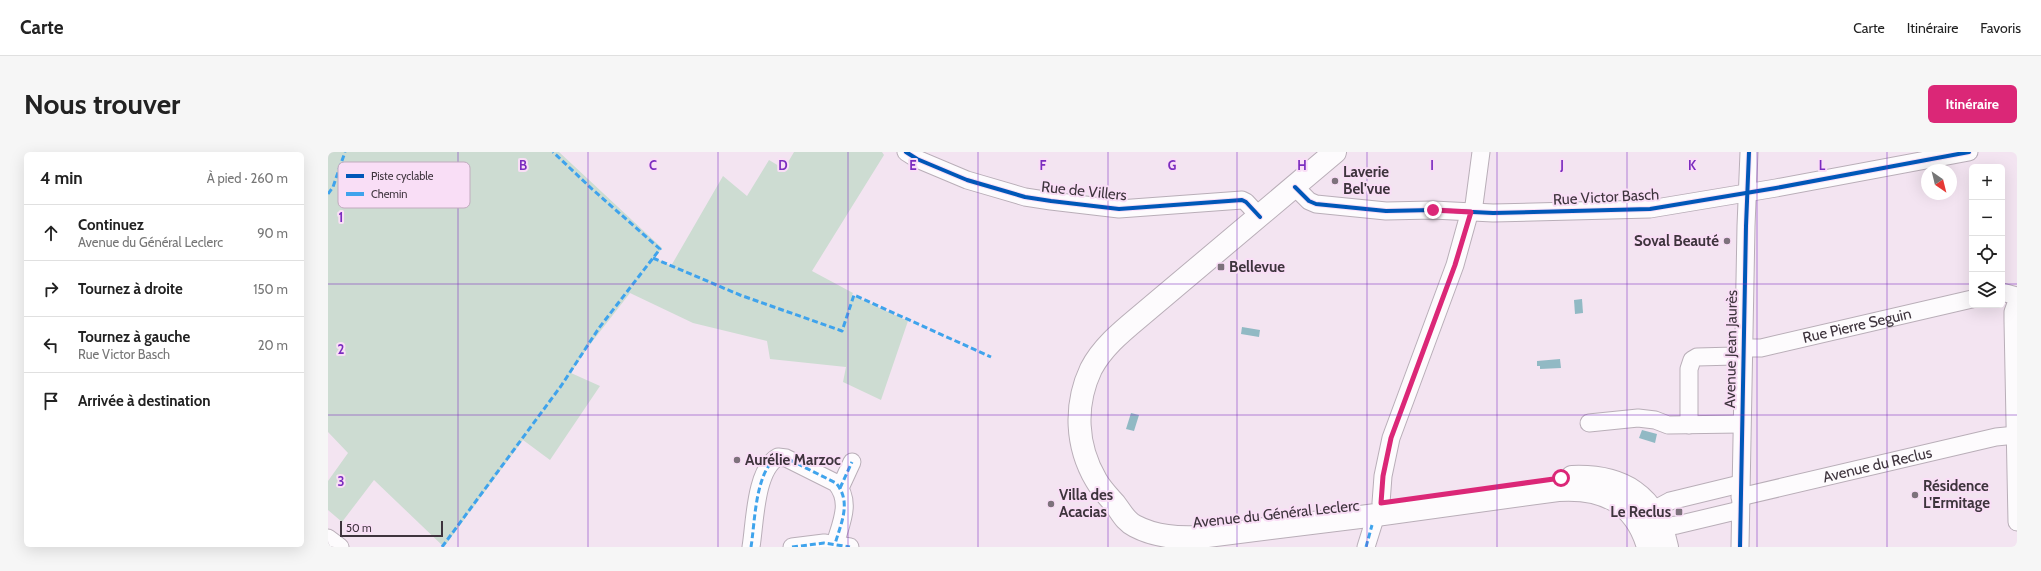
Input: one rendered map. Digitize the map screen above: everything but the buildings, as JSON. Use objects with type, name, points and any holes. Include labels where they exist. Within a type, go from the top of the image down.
[{"type":"main road","name":"Avenue du Général Leclerc","points":[[1335,152],[1114,339],[1101,354],[1091,370],[1081,400],[1080,432],[1091,471],[1100,487],[1115,505],[1168,523],[1192,525],[1378,509],[1561,478],[1593,477],[1604,478],[1633,490],[1651,530]]},
{"type":"street","name":"Rue de Villers","points":[[906,152],[917,159],[967,180],[1024,197],[1120,209],[1242,200],[1246,202],[1260,217]]},
{"type":"street","points":[[1366,547],[1378,509],[1391,438],[1455,265],[1474,205],[1481,152]]},
{"type":"street","name":"Avenue Jean Jaurès","points":[[1740,547],[1742,351],[1749,152]]},
{"type":"street","name":"Rue Victor Basch","points":[[1295,187],[1309,201],[1322,205],[1386,211],[1433,210],[1544,213],[1573,210],[1650,209],[1748,193],[1969,152]]},
{"type":"street","points":[[2005,293],[2017,296]]},
{"type":"street","name":"Rue Pierre Seguin","points":[[1742,351],[1749,348],[1761,348],[1969,300]]},
{"type":"street","points":[[2017,301],[2013,321],[2017,522]]},
{"type":"street","name":"Avenue Jean Jaurès","points":[[1689,425],[1689,369],[1692,360],[1697,357],[1735,356],[1742,351]]},
{"type":"street","name":"Avenue Jean Jaurès","points":[[1589,423],[1647,418],[1668,425],[1741,424]]},
{"type":"street","name":"Avenue du Reclus","points":[[1651,530],[1740,497],[1996,437],[2016,435]]},
{"type":"street","points":[[751,547],[759,490],[764,474],[774,459],[778,457],[786,458],[836,483],[844,497],[845,513],[843,545],[811,544],[792,547]]},
{"type":"street","points":[[840,488],[852,462]]},
{"type":"street","name":"Avenue du Reclus","points":[[1651,530],[1670,501],[1740,497]]},
{"type":"street","points":[[328,538],[340,547]]},
{"type":"shaded area","points":[[328,152],[559,152],[662,248],[655,258],[671,266],[723,176],[747,196],[769,160],[784,169],[794,152],[882,152],[884,155],[812,271],[853,293],[852,295],[908,321],[881,400],[843,382],[846,367],[770,359],[767,341],[693,323],[630,293],[588,347],[571,373],[600,386],[550,460],[523,440],[444,547],[374,480],[342,522],[328,510],[328,481],[348,453],[328,432]]},
{"type":"water","points":[[1582,299],[1583,313],[1575,314],[1574,300]]},
{"type":"water","points":[[1242,327],[1260,330],[1259,337],[1241,334]]},
{"type":"water","points":[[1560,359],[1561,368],[1540,369],[1540,366],[1537,366],[1537,361]]},
{"type":"water","points":[[1131,413],[1139,415],[1134,431],[1126,429]]},
{"type":"water","points":[[1642,430],[1657,434],[1655,443],[1639,438]]},
{"type":"marked path","points":[[342,162],[345,152]]},
{"type":"marked path","points":[[442,547],[561,386],[599,328],[660,249],[592,189],[553,152]]},
{"type":"marked path","points":[[328,194],[333,187],[338,172]]},
{"type":"marked path","points":[[653,258],[740,295],[842,331],[854,295],[991,357]]},
{"type":"marked path","points":[[751,547],[755,511],[760,485],[770,464],[778,457],[786,458],[836,483],[841,490],[844,513],[835,544]]},
{"type":"marked path","points":[[840,488],[852,462]]},
{"type":"marked path","points":[[1366,547],[1372,525]]},
{"type":"marked path","points":[[792,547],[824,543],[850,547]]},
{"type":"cycle path","points":[[906,152],[917,159],[967,180],[1025,197],[1119,209],[1242,200],[1246,202],[1260,217]]},
{"type":"cycle path","points":[[1740,547],[1746,226],[1749,152]]},
{"type":"cycle path","points":[[1295,187],[1309,201],[1316,204],[1386,211],[1433,210],[1493,213],[1650,209],[1776,188],[1969,152]]},
{"type":"place","name":"Laverie Bel'vue","points":[[1335,181]]},
{"type":"place","name":"Soval Beauté","points":[[1727,241]]},
{"type":"place","name":"Bellevue","points":[[1221,267]]},
{"type":"place","name":"Aurélie Marzoc","points":[[737,460]]},
{"type":"place","name":"Résidence L'Ermitage","points":[[1915,495]]},
{"type":"place","name":"Villa des Acacias","points":[[1051,504]]},
{"type":"place","name":"Le Reclus","points":[[1679,512]]},
{"type":"route","points":[[1433,210],[1471,212],[1455,265],[1391,438],[1383,476],[1381,503],[1561,478]]}]
